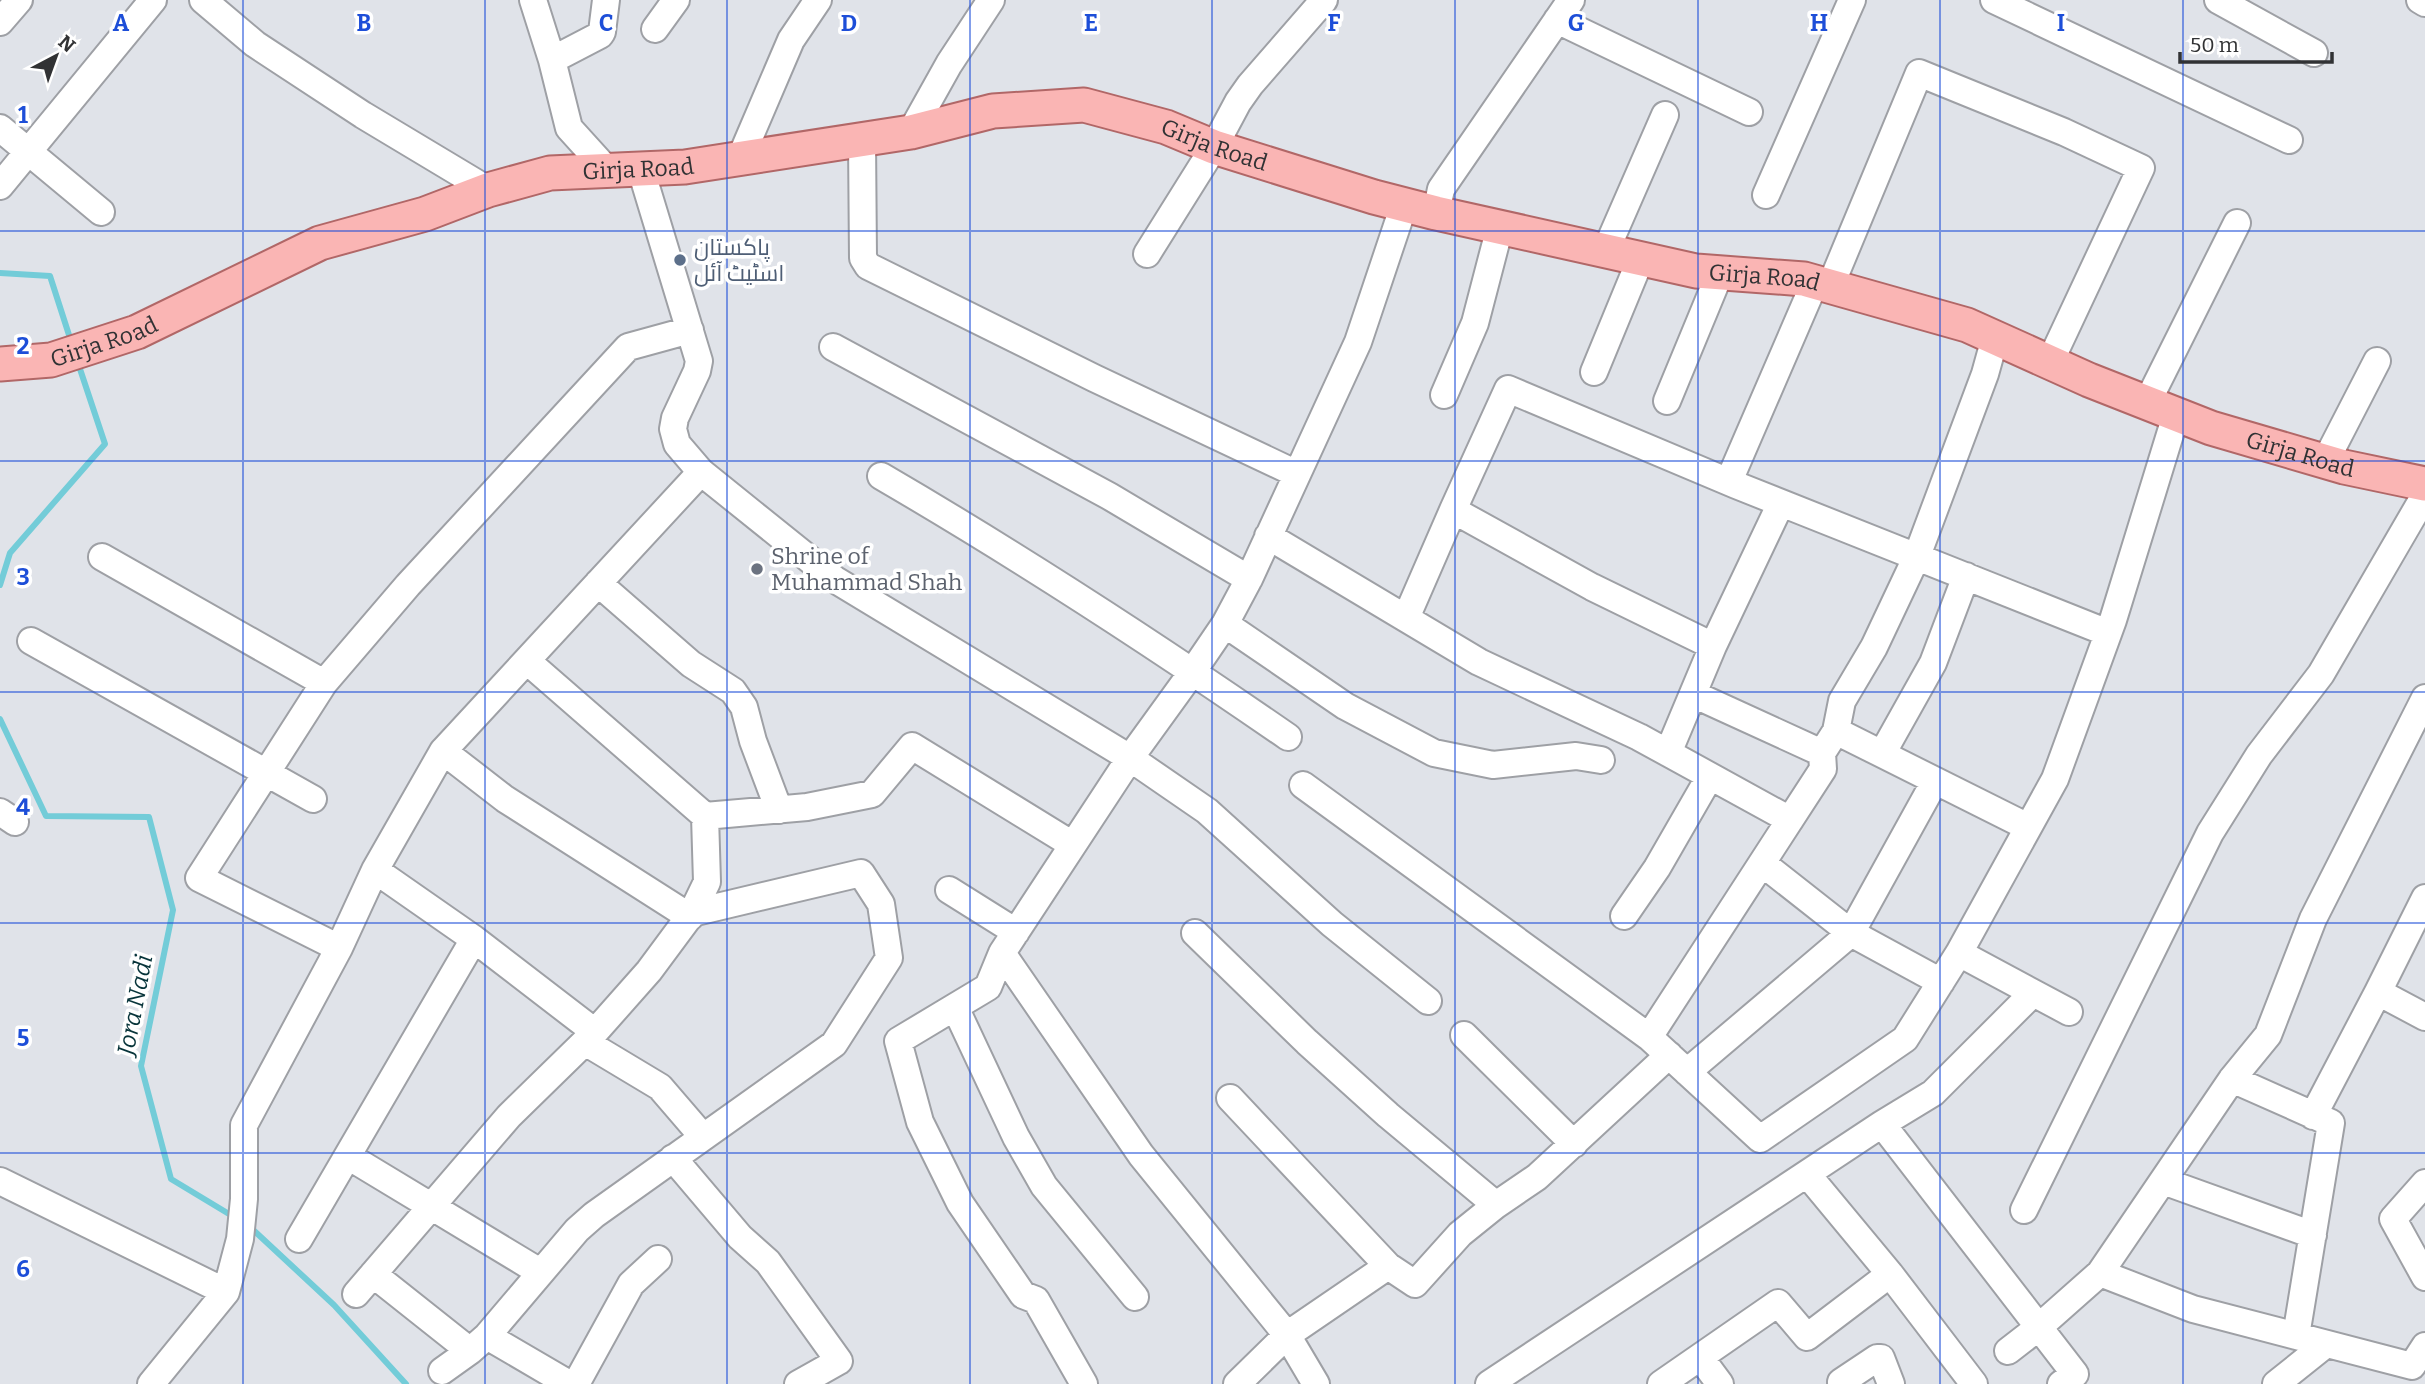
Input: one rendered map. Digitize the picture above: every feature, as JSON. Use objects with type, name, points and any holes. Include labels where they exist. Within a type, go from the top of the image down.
[{"type":"main road","name":"Girja Road","points":[[0,364],[51,360],[137,332],[320,243],[425,214],[488,190],[550,173],[685,167],[911,132],[993,111],[1084,106],[1166,127],[1214,147],[1420,209],[1696,271],[1804,279],[1966,325],[2211,428],[2325,462],[2425,484]]},
{"type":"street","points":[[0,22],[19,0]]},
{"type":"street","points":[[0,186],[153,0]]},
{"type":"street","points":[[203,0],[255,44],[363,116],[488,190]]},
{"type":"street","points":[[533,0],[569,128],[608,171]]},
{"type":"street","points":[[552,60],[600,36],[606,0]]},
{"type":"street","points":[[655,29],[676,0]]},
{"type":"street","points":[[740,159],[791,40],[818,0]]},
{"type":"street","points":[[911,132],[949,64],[991,0]]},
{"type":"street","points":[[1147,254],[1214,147],[1238,102],[1324,0]]},
{"type":"street","points":[[1766,195],[1852,0]]},
{"type":"street","points":[[1994,0],[2289,140]]},
{"type":"street","points":[[2218,0],[2314,53]]},
{"type":"street","points":[[2420,0],[2425,3]]},
{"type":"street","points":[[1084,1384],[1036,1300],[1023,1295],[960,1203],[920,1122],[898,1041],[988,987],[1009,943],[1129,758],[1225,624],[1249,579],[1420,209],[1441,189],[1564,10],[1749,111]]},
{"type":"street","points":[[1729,481],[1919,73],[2064,132],[2141,168],[2050,362]]},
{"type":"street","points":[[1606,250],[1665,116]]},
{"type":"street","points":[[0,128],[101,212]]},
{"type":"street","points":[[862,140],[863,257],[868,266],[1094,378],[1297,474]]},
{"type":"street","points":[[641,170],[699,361],[673,429],[677,444],[701,472],[834,579],[1129,758],[1207,811],[1332,925],[1428,1001]]},
{"type":"street","points":[[1303,785],[1649,1037],[1760,1139],[1905,1039],[1959,953],[2055,779],[2108,633],[2162,409],[2237,223]]},
{"type":"street","points":[[1444,395],[1475,323],[1500,227]]},
{"type":"street","points":[[1594,372],[1641,258]]},
{"type":"street","points":[[1667,401],[1720,273]]},
{"type":"street","points":[[339,948],[199,878],[324,683],[408,585],[628,347],[690,330]]},
{"type":"street","points":[[1649,1037],[1823,769],[1842,701],[1874,648],[1917,556],[1985,374],[1995,338]]},
{"type":"street","points":[[833,347],[1109,496],[1249,579]]},
{"type":"street","points":[[2325,462],[2377,361]]},
{"type":"street","points":[[1406,618],[1508,389],[1781,503],[2108,633]]},
{"type":"street","points":[[151,1384],[226,1292],[240,1239],[244,1199],[244,1125],[339,948],[375,870],[443,751],[701,472]]},
{"type":"street","points":[[881,476],[974,530],[1193,671],[1287,737]]},
{"type":"street","points":[[2024,1210],[2210,834],[2259,755],[2321,674],[2425,495]]},
{"type":"street","points":[[1668,753],[1713,646],[1781,503]]},
{"type":"street","points":[[1453,510],[1591,587],[1713,646]]},
{"type":"street","points":[[1268,536],[1479,662],[1639,737],[1790,820]]},
{"type":"street","points":[[102,557],[324,683]]},
{"type":"street","points":[[1882,754],[1933,663],[1966,576]]},
{"type":"street","points":[[598,583],[691,664],[733,691],[744,707],[753,741],[779,810]]},
{"type":"street","points":[[1225,624],[1345,706],[1434,753],[1493,765],[1576,756],[1601,760]]},
{"type":"street","points":[[31,641],[313,799]]},
{"type":"street","points":[[527,661],[705,816],[807,807],[872,794],[912,746],[1073,845]]},
{"type":"street","points":[[1693,694],[1829,742],[1882,754],[2028,827]]},
{"type":"street","points":[[2008,1351],[2101,1273],[2232,1079],[2268,1035],[2313,919],[2425,698]]},
{"type":"street","points":[[442,1371],[478,1344],[576,1230],[834,1044],[889,958],[881,904],[861,873],[691,915],[505,799],[443,751]]},
{"type":"street","points":[[1624,916],[1657,868],[1710,776]]},
{"type":"street","points":[[1230,1098],[1388,1266],[1415,1284],[1460,1234],[1496,1205],[1537,1177],[1574,1143],[1851,933],[1935,780]]},
{"type":"street","points":[[569,1384],[478,1344],[364,1284],[509,1116],[590,1037],[649,971],[691,915],[707,882],[705,816]]},
{"type":"street","points":[[1762,863],[1851,933],[1941,982]]},
{"type":"street","points":[[375,870],[474,939],[590,1037],[660,1087],[703,1137]]},
{"type":"street","points":[[949,890],[1009,943],[1140,1155],[1287,1335],[1316,1384]]},
{"type":"street","points":[[2313,1116],[2425,898]]},
{"type":"street","points":[[1195,933],[1307,1042],[1388,1115],[1496,1205]]},
{"type":"street","points":[[299,1239],[474,939]]},
{"type":"street","points":[[1959,953],[2069,1012]]},
{"type":"street","points":[[2378,992],[2425,1017]]},
{"type":"street","points":[[1489,1384],[1933,1093],[2033,993]]},
{"type":"street","points":[[955,1007],[1016,1137],[1044,1186],[1135,1297]]},
{"type":"street","points":[[1464,1035],[1574,1143]]},
{"type":"street","points":[[2232,1079],[2331,1124],[2296,1336]]},
{"type":"street","points":[[1882,1124],[2075,1374],[2061,1384]]},
{"type":"street","points":[[348,1156],[540,1272]]},
{"type":"street","points":[[673,1158],[740,1237],[768,1262],[838,1361],[798,1384]]},
{"type":"street","points":[[1807,1174],[1890,1274],[1974,1384]]},
{"type":"street","points":[[0,1181],[226,1292]]},
{"type":"street","points":[[2163,1181],[2313,1235]]},
{"type":"street","points":[[2425,1183],[2393,1219],[2425,1277]]},
{"type":"street","points":[[576,1384],[631,1284],[658,1259]]},
{"type":"street","points":[[1237,1384],[1287,1335],[1388,1266]]},
{"type":"street","points":[[2101,1273],[2193,1309],[2412,1366],[2425,1346]]},
{"type":"street","points":[[1661,1384],[1778,1303],[1807,1337],[1890,1274]]},
{"type":"street","points":[[2276,1384],[2326,1344]]},
{"type":"street","points":[[1700,1357],[1720,1384]]},
{"type":"street","points":[[1841,1382],[1881,1358],[1891,1384]]},
{"type":"waterway","name":"Jora Nadi","points":[[0,273],[50,276],[69,335]]},
{"type":"waterway","name":"Jora Nadi","points":[[0,585],[10,553],[105,444],[80,369]]},
{"type":"waterway","name":"Jora Nadi","points":[[0,719],[46,816],[149,817],[173,910],[141,1066],[171,1179],[234,1217]]},
{"type":"waterway","name":"Jora Nadi","points":[[249,1226],[334,1305],[406,1384]]},
{"type":"place","name":"پاکستان اسٹیٹ آئل","points":[[680,260]]},
{"type":"place","name":"Shrine of Muhammad Shah","points":[[757,569]]}]
